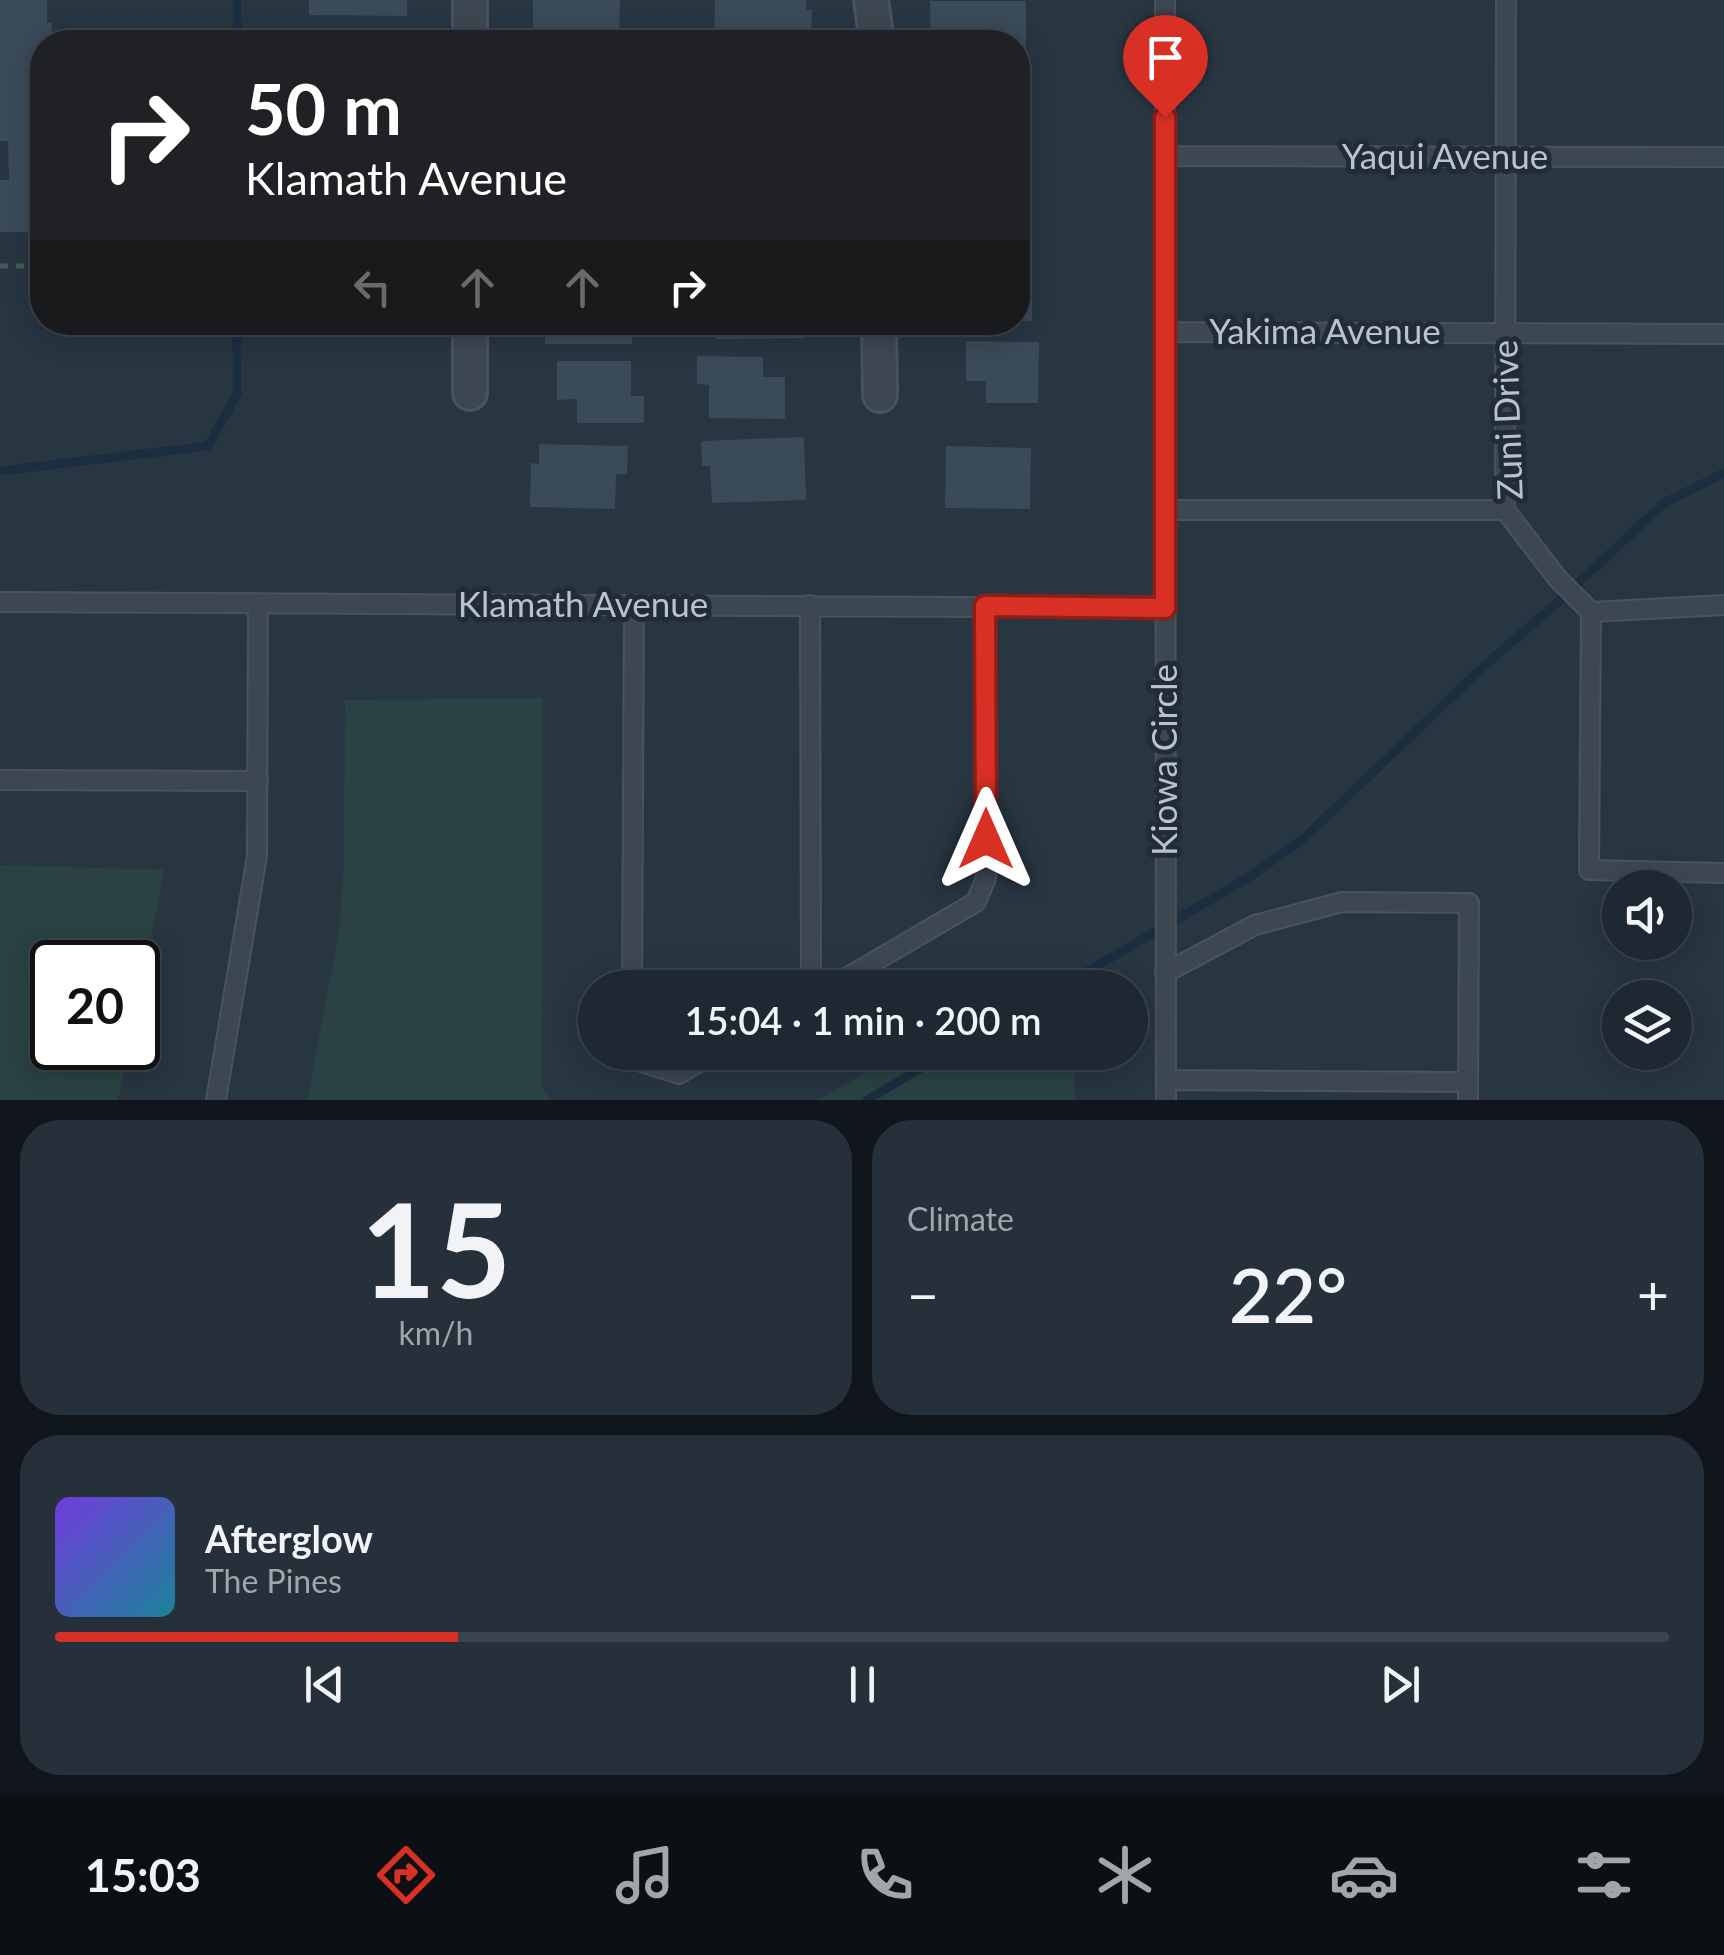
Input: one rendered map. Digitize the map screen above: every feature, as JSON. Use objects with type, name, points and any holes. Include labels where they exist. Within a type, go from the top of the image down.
[{"type":"street","points":[[470,0],[470,30]]},
{"type":"street","points":[[871,0],[875,30]]},
{"type":"street","points":[[470,335],[470,392]]},
{"type":"street","points":[[879,335],[880,395]]},
{"type":"lane","name":"Kiowa Circle","points":[[1166,0],[1166,1100]]},
{"type":"lane","name":"Zuni Drive","points":[[1506,0],[1506,510],[1558,579],[1587,607]]},
{"type":"lane","name":"Yaqui Avenue","points":[[1165,156],[1724,158]]},
{"type":"lane","name":"Yakima Avenue","points":[[1165,332],[1724,334]]},
{"type":"lane","points":[[1165,510],[1506,510]]},
{"type":"lane","name":"Klamath Avenue","points":[[0,602],[1165,608]]},
{"type":"lane","points":[[216,1100],[257,856],[258,604]]},
{"type":"lane","points":[[810,604],[812,970]]},
{"type":"lane","points":[[1724,605],[1587,607],[1589,870],[1724,873]]},
{"type":"lane","points":[[632,970],[634,606]]},
{"type":"lane","points":[[860,970],[976,902],[986,878],[985,606]]},
{"type":"lane","points":[[0,780],[258,781]]},
{"type":"lane","points":[[1165,973],[1255,925],[1342,902],[1470,903],[1468,1091],[1166,1080]]},
{"type":"path","points":[[0,266],[30,266]]},
{"type":"green space","points":[[543,698],[542,1087],[552,1100],[307,1100],[339,932],[344,860],[345,700]]},
{"type":"green space","points":[[0,865],[164,870],[151,940],[30,940],[30,1070],[124,1070],[118,1100],[0,1100]]},
{"type":"green space","points":[[871,1070],[1074,1070],[1075,1100],[818,1100]]},
{"type":"building","points":[[0,0],[47,0],[47,23],[52,23],[52,30],[30,30],[30,232],[0,232],[0,180],[9,180],[8,141],[0,141]]},
{"type":"building","points":[[309,0],[407,0],[407,16],[309,15]]},
{"type":"building","points":[[533,0],[620,0],[619,30],[533,30]]},
{"type":"building","points":[[715,0],[806,0],[806,10],[812,10],[811,30],[714,30]]},
{"type":"building","points":[[930,1],[1026,1],[1026,30],[931,30]]},
{"type":"building","points":[[1030,260],[1032,260],[1030,321]]},
{"type":"building","points":[[311,335],[404,335],[404,337]]},
{"type":"building","points":[[545,335],[632,335],[632,344],[545,344]]},
{"type":"building","points":[[717,335],[805,335],[805,338],[717,339]]},
{"type":"building","points":[[966,341],[1039,342],[1038,403],[986,403],[986,381],[966,381]]},
{"type":"building","points":[[697,356],[763,357],[763,377],[785,377],[785,419],[709,418],[709,385],[697,384]]},
{"type":"building","points":[[557,361],[631,361],[631,396],[644,396],[644,423],[577,423],[577,399],[557,400]]},
{"type":"building","points":[[804,437],[806,500],[712,503],[710,466],[702,466],[701,441]]},
{"type":"building","points":[[539,444],[628,446],[627,474],[616,474],[615,509],[530,507],[531,463],[539,464]]},
{"type":"building","points":[[946,446],[1031,448],[1030,509],[945,508]]},
{"type":"waterway","points":[[237,0],[237,30]]},
{"type":"waterway","points":[[0,471],[208,446],[237,394],[237,335]]},
{"type":"waterway","points":[[1090,970],[1249,877],[1303,839],[1484,666],[1664,503],[1724,473]]},
{"type":"waterway","points":[[867,1100],[918,1070]]},
{"type":"route","points":[[986,839],[985,606],[1165,608],[1165,117]]}]
